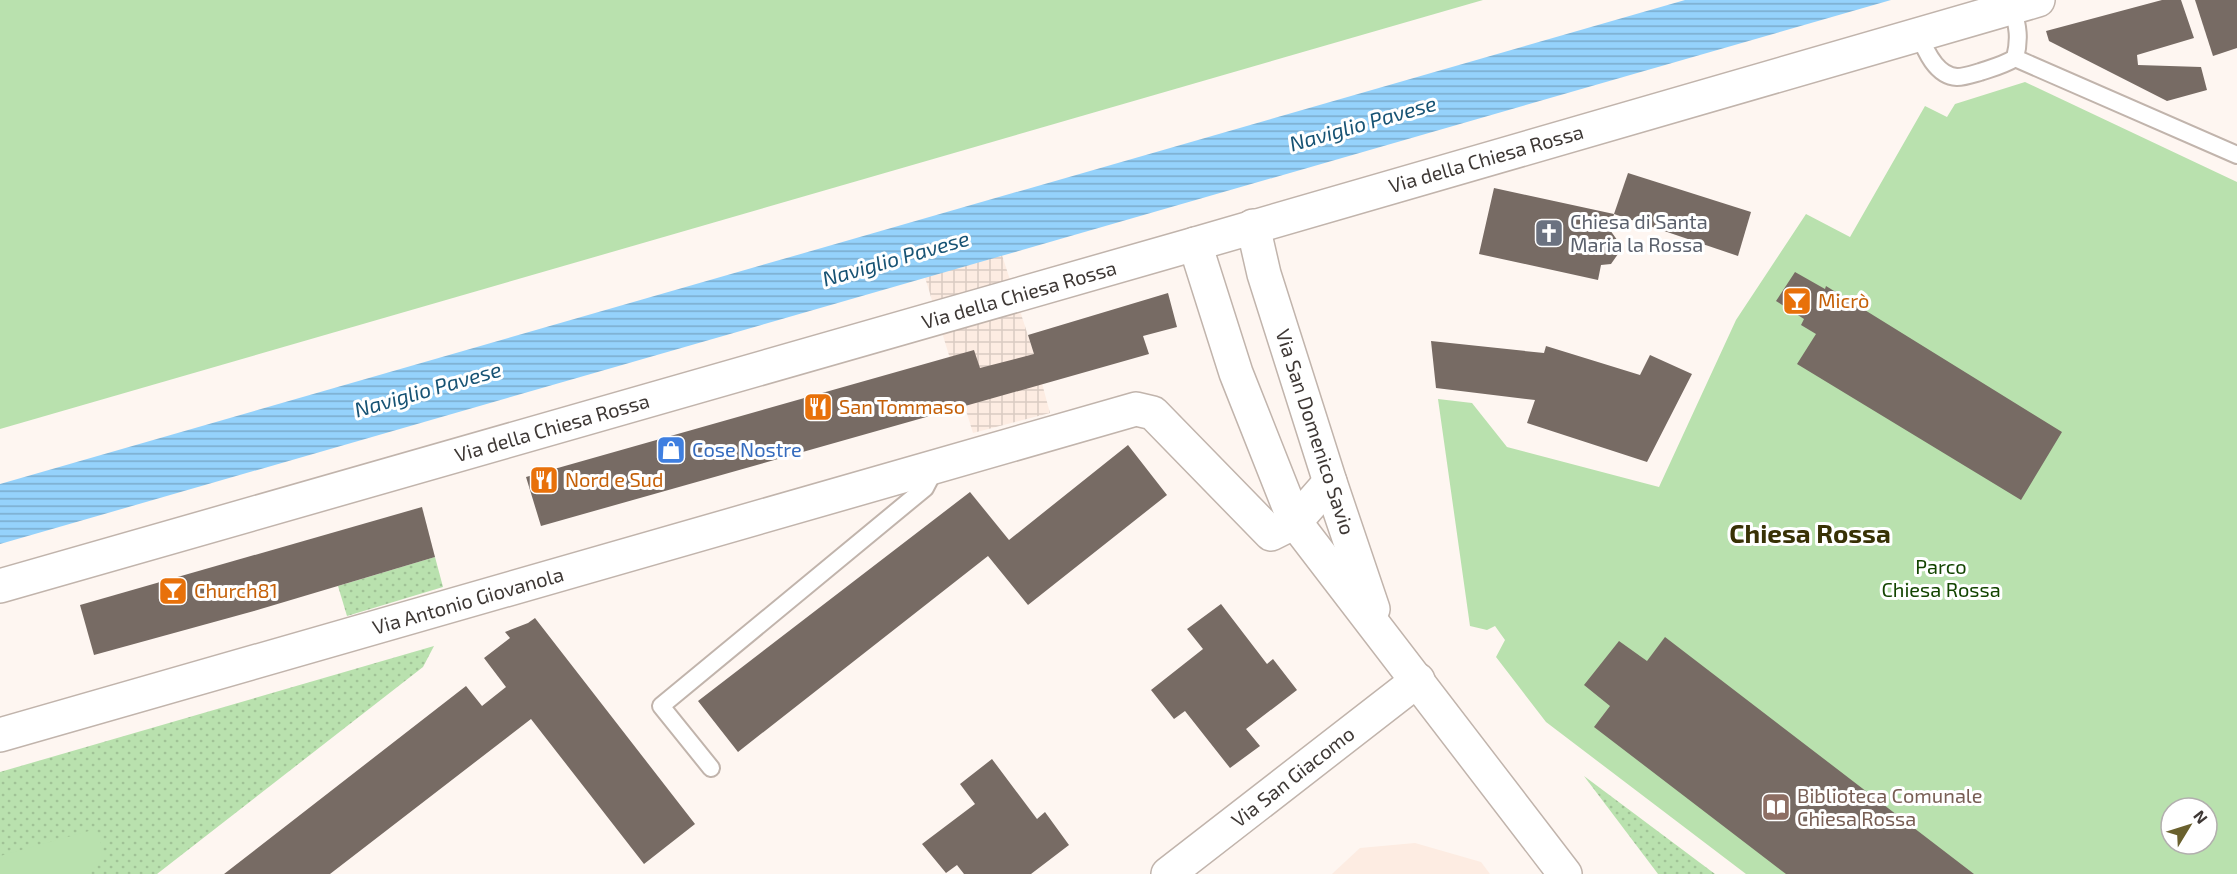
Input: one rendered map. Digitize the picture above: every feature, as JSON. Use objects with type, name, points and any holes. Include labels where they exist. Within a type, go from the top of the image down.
[{"type":"street","name":"Via della Chiesa Rossa","points":[[0,586],[2025,4]]},
{"type":"street","name":"Via San Domenico Savio","points":[[1253,226],[1263,274],[1330,482],[1383,636]]},
{"type":"street","name":"Via San Domenico Savio","points":[[1195,244],[1236,373],[1295,522],[1565,874]]},
{"type":"street","name":"Via Antonio Giovanola","points":[[0,735],[1136,409],[1153,413],[1271,534],[1295,522]]},
{"type":"street","points":[[1295,522],[1330,482]]},
{"type":"street","name":"Via San Giacomo","points":[[1168,874],[1418,680]]},
{"type":"lane","points":[[1919,34],[1927,55],[1938,68],[1954,77],[1963,77],[2007,63],[2015,58],[2025,4]]},
{"type":"lane","points":[[2015,58],[2237,155]]},
{"type":"lane","points":[[711,768],[661,706],[926,488],[937,466]]},
{"type":"shaded area","points":[[1000,249],[1034,354],[1050,413],[973,433],[923,271]]},
{"type":"shaded area","points":[[1415,843],[1481,862],[1490,874],[1332,874],[1360,848]]},
{"type":"green space","points":[[0,0],[1483,0],[0,429]]},
{"type":"green space","name":"Parco Chiesa Rossa","points":[[2025,82],[2237,182],[2237,874],[1746,874],[1546,722],[1496,657],[1505,640],[1495,626],[1487,630],[1470,626],[1438,399],[1472,403],[1507,447],[1659,487],[1736,320],[1806,214],[1850,237],[1925,106],[1947,117],[1955,104]]},
{"type":"green space","points":[[435,557],[443,587],[347,616],[338,586]]},
{"type":"green space","points":[[434,646],[423,667],[157,874],[0,874],[0,772]]},
{"type":"green space","points":[[1584,776],[1715,874],[1658,874]]},
{"type":"green space","points":[[96,829],[106,858],[85,874],[0,874],[0,856]]},
{"type":"water","name":"Naviglio Pavese","points":[[1685,0],[1891,0],[0,544],[0,484]]},
{"type":"building","points":[[2162,0],[2181,0],[2194,38],[2137,55],[2138,65],[2201,67],[2207,90],[2167,101],[2049,41],[2046,31]]},
{"type":"building","points":[[2195,0],[2237,0],[2237,48],[2213,56]]},
{"type":"building","points":[[1628,173],[1751,212],[1738,256],[1614,214]]},
{"type":"building","name":"Chiesa di Santa Maria la Rossa","points":[[1494,188],[1614,214],[1610,230],[1620,244],[1618,254],[1611,264],[1601,265],[1598,280],[1479,254]]},
{"type":"building","points":[[1795,272],[1825,289],[1826,286],[2062,432],[2021,500],[1797,364],[1816,334],[1801,325],[1804,319],[1776,301]]},
{"type":"building","points":[[1168,293],[1177,327],[1143,336],[1149,354],[541,526],[526,477],[974,350],[980,368],[1034,354],[1028,335]]},
{"type":"building","points":[[1431,341],[1544,353],[1546,346],[1640,375],[1650,355],[1692,374],[1647,462],[1527,423],[1535,400],[1436,388]]},
{"type":"building","points":[[1128,445],[1167,495],[1028,605],[988,556],[738,752],[698,701],[970,492],[1009,540]]},
{"type":"building","points":[[422,507],[435,557],[254,611],[94,655],[80,605]]},
{"type":"building","points":[[1221,604],[1267,664],[1273,659],[1297,690],[1246,729],[1260,746],[1230,768],[1185,711],[1174,719],[1151,690],[1203,649],[1187,629]]},
{"type":"building","points":[[535,618],[695,824],[644,864],[531,719],[330,874],[224,874],[466,686],[482,706],[506,687],[484,658],[510,638],[505,632]]},
{"type":"building","points":[[1665,637],[1974,874],[1786,874],[1594,727],[1610,706],[1584,685],[1619,641],[1647,661]]},
{"type":"building","points":[[992,759],[1037,819],[1045,812],[1069,845],[1031,874],[964,874],[957,865],[946,873],[922,844],[975,804],[960,784]]},
{"type":"place","name":"Chiesa di Santa Maria la Rossa","points":[[1549,233]]},
{"type":"place","name":"Micrò","points":[[1797,301]]},
{"type":"place","name":"San Tommaso","points":[[818,407]]},
{"type":"place","name":"Cose Nostre","points":[[671,450]]},
{"type":"place","name":"Nord e Sud","points":[[544,480]]},
{"type":"place","name":"Church81","points":[[173,591]]},
{"type":"place","name":"Biblioteca Comunale Chiesa Rossa","points":[[1776,807]]},
{"type":"district","name":"Chiesa Rossa","points":[[1810,534]]}]
